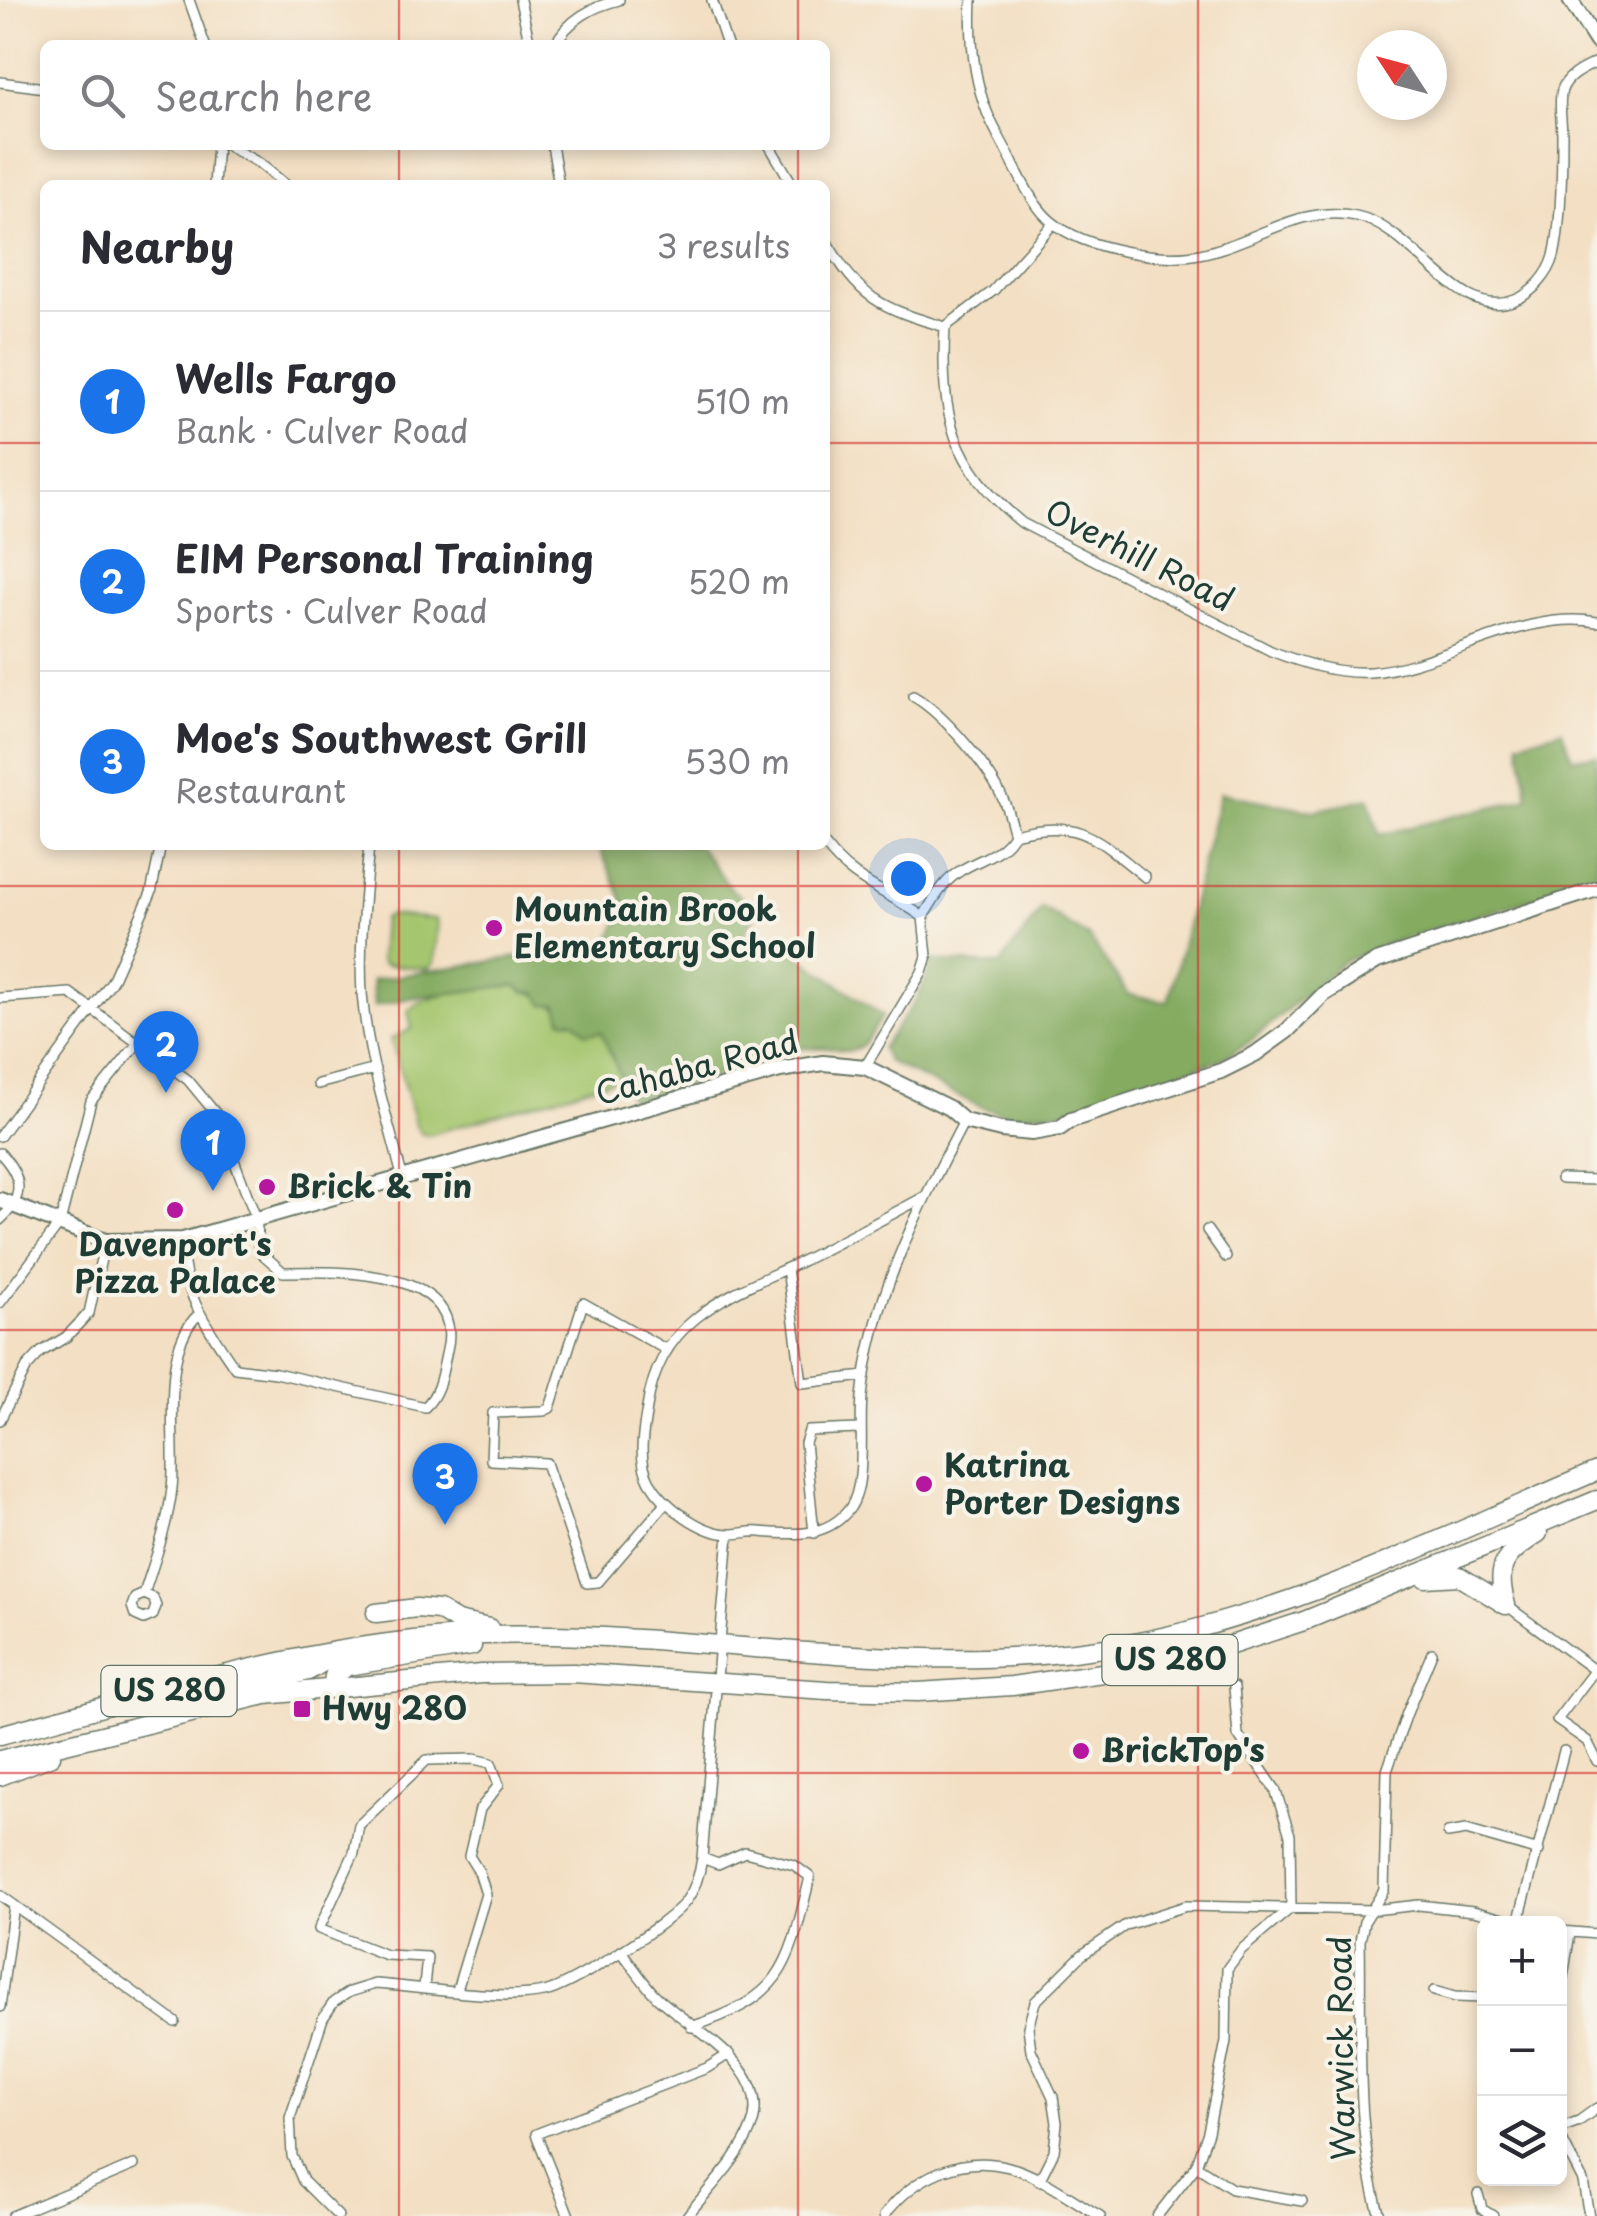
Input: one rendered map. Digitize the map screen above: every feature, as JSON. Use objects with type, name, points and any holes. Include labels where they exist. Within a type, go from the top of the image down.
[{"type":"highway","name":"US 280","points":[[0,1735],[254,1668],[422,1640],[514,1635],[937,1658],[1008,1656],[1132,1643],[1270,1606],[1597,1471]]},
{"type":"highway","name":"US 280","points":[[0,1760],[228,1702],[482,1674],[533,1672],[918,1692],[1012,1686],[1124,1670],[1257,1637],[1597,1500]]},
{"type":"highway","points":[[1506,1604],[1500,1573],[1510,1552],[1563,1515]]},
{"type":"highway","points":[[1405,1580],[1459,1576],[1506,1604]]},
{"type":"highway","points":[[376,1613],[417,1608],[439,1610],[457,1622],[514,1635]]},
{"type":"highway","points":[[332,1688],[334,1676],[348,1666],[462,1648],[514,1635]]},
{"type":"highway","points":[[0,1776],[224,1691],[308,1671],[339,1652]]},
{"type":"highway","points":[[0,1722],[60,1719]]},
{"type":"street","points":[[189,0],[203,40]]},
{"type":"street","points":[[520,0],[529,40]]},
{"type":"street","points":[[559,40],[572,23],[596,6],[619,0]]},
{"type":"street","points":[[712,0],[725,40]]},
{"type":"street","points":[[972,0],[970,29],[986,111],[1022,184],[1053,224],[1105,247],[1147,256],[1183,257],[1207,253],[1321,212],[1340,212],[1388,228],[1465,296],[1489,304],[1513,301],[1540,282],[1554,258],[1562,89],[1576,73],[1597,62]]},
{"type":"street","points":[[1570,0],[1597,42]]},
{"type":"street","points":[[0,82],[40,87]]},
{"type":"street","points":[[214,180],[217,150]]},
{"type":"street","points":[[235,150],[280,180]]},
{"type":"street","points":[[553,150],[558,180]]},
{"type":"street","points":[[772,150],[790,180]]},
{"type":"street","points":[[830,247],[861,292],[892,310],[945,327],[993,291],[1053,224]]},
{"type":"street","name":"Overhill Road","points":[[945,327],[945,406],[956,442],[976,478],[996,502],[1024,525],[1271,652],[1312,666],[1368,672],[1400,666],[1529,626],[1597,622]]},
{"type":"street","points":[[914,696],[929,705],[981,765],[1004,801],[1014,834]]},
{"type":"street","points":[[868,1060],[916,987],[926,956],[922,917],[948,881],[958,872],[1004,850],[1014,834],[1050,826],[1070,828],[1104,844],[1146,877]]},
{"type":"street","points":[[0,1136],[112,981],[151,893],[160,850]]},
{"type":"street","points":[[370,850],[362,925],[362,994],[375,1069],[402,1176]]},
{"type":"street","points":[[828,850],[867,886],[904,902],[922,917]]},
{"type":"street","name":"Cahaba Road","points":[[0,1200],[106,1241],[183,1240],[780,1070],[823,1063],[868,1060],[964,1121],[1032,1133],[1060,1128],[1072,1120],[1221,1071],[1255,1054],[1287,1031],[1324,994],[1377,961],[1597,889]]},
{"type":"street","points":[[0,998],[70,994],[188,1080],[217,1115],[256,1218],[259,1251],[283,1272],[382,1276],[438,1304],[448,1318],[449,1341],[436,1396],[425,1407],[235,1368],[187,1290],[183,1240]]},
{"type":"street","points":[[1,1301],[60,1222],[91,1101],[138,1043]]},
{"type":"street","points":[[318,1084],[375,1069]]},
{"type":"street","points":[[924,1198],[730,1296],[696,1318],[665,1349],[649,1389],[640,1450],[648,1480],[665,1504],[681,1515],[728,1534],[746,1530],[814,1532],[832,1525],[855,1500],[860,1482],[864,1376],[877,1315],[924,1198],[964,1121]]},
{"type":"street","points":[[0,1153],[14,1170],[19,1189],[15,1206],[0,1220]]},
{"type":"street","points":[[1561,1180],[1597,1180]]},
{"type":"street","points":[[1208,1230],[1226,1257]]},
{"type":"street","points":[[0,1420],[27,1367],[41,1352],[66,1338],[89,1313],[106,1241]]},
{"type":"street","points":[[788,1268],[802,1383],[864,1376]]},
{"type":"street","points":[[665,1349],[583,1303],[550,1408],[493,1412],[491,1460],[546,1463],[587,1584],[598,1582],[665,1504]]},
{"type":"street","points":[[144,1594],[164,1534],[173,1486],[172,1407],[177,1358],[188,1324],[199,1314]]},
{"type":"street","points":[[814,1532],[806,1443],[810,1431],[860,1428]]},
{"type":"street","points":[[338,2216],[303,2181],[292,2156],[290,2118],[323,2018],[334,2002],[356,1987],[375,1984],[524,1995],[549,1992],[622,1951],[685,1903],[700,1872],[702,1858],[728,1534]]},
{"type":"street","points":[[1506,1604],[1596,1668],[1557,1720],[1587,1741],[1597,1761]]},
{"type":"street","name":"Warwick Road","points":[[1380,2216],[1370,2182],[1363,2118],[1360,1941],[1364,1922],[1384,1890],[1387,1771],[1432,1653]]},
{"type":"street","points":[[1234,1687],[1238,1735],[1275,1789],[1290,1835],[1291,1908]]},
{"type":"street","points":[[1522,1916],[1564,1751]]},
{"type":"street","points":[[424,1987],[428,1958],[386,1955],[319,1929],[354,1854],[359,1825],[418,1764],[427,1760],[474,1759],[491,1762],[499,1785],[480,1809],[468,1856],[479,1872],[486,1894],[457,1990]]},
{"type":"street","points":[[1448,1833],[1466,1830],[1539,1850]]},
{"type":"street","points":[[691,2027],[732,2013],[761,1996],[792,1953],[810,1878],[794,1865],[745,1852],[718,1864],[702,1858]]},
{"type":"street","points":[[0,1895],[175,2022]]},
{"type":"street","points":[[0,2007],[14,1905]]},
{"type":"street","points":[[1039,2181],[1054,2151],[1057,2123],[1053,2096],[1031,2050],[1028,2027],[1035,2002],[1082,1955],[1126,1925],[1186,1906],[1373,1910],[1418,1905],[1495,1916]]},
{"type":"street","points":[[1157,2216],[1196,2166],[1208,2132],[1226,2041],[1227,1969],[1241,1950],[1291,1908]]},
{"type":"street","points":[[1567,1932],[1597,1934]]},
{"type":"street","points":[[622,1951],[653,1993],[745,2071],[754,2102],[753,2125],[744,2143],[687,2216]]},
{"type":"street","points":[[1434,1992],[1477,1998]]},
{"type":"street","points":[[569,2216],[536,2134],[707,2068],[729,2054]]},
{"type":"street","points":[[1567,2125],[1597,2108]]},
{"type":"street","points":[[1567,2150],[1583,2181],[1589,2216]]},
{"type":"street","points":[[884,2216],[918,2182],[943,2169],[983,2163],[1011,2167],[1100,2216]]},
{"type":"street","points":[[12,2216],[134,2165]]},
{"type":"street","points":[[1196,2166],[1232,2189],[1302,2201]]},
{"type":"street","points":[[1478,2194],[1482,2209],[1493,2216]]},
{"type":"green space","points":[[1562,730],[1572,758],[1597,755],[1597,879],[1381,946],[1343,962],[1248,1043],[1220,1060],[1066,1111],[1009,1115],[983,1108],[887,1061],[881,1048],[918,996],[931,961],[1000,965],[1042,908],[1090,938],[1128,994],[1168,1002],[1220,793],[1315,811],[1369,798],[1379,835],[1528,798],[1520,742]]},
{"type":"green space","points":[[702,850],[732,890],[758,911],[744,934],[759,945],[788,948],[883,1016],[865,1041],[852,1051],[817,1048],[781,1052],[738,1070],[631,1100],[601,1032],[587,1033],[575,1021],[562,1020],[558,1005],[543,1004],[537,993],[524,992],[516,985],[374,1006],[372,980],[608,943],[626,907],[601,851]]},
{"type":"green space","points":[[389,915],[435,919],[438,923],[434,963],[428,969],[383,964],[383,919]]},
{"type":"green space","points":[[516,985],[601,1032],[623,1077],[422,1134],[416,1126],[391,1039],[412,1029],[408,1011],[443,994]]},
{"type":"place","name":"Mountain Brook Elementary School","points":[[494,928]]},
{"type":"place","name":"EIM Personal Training","points":[[166,1093]]},
{"type":"place","name":"Brick & Tin","points":[[267,1187]]},
{"type":"place","name":"Wells Fargo","points":[[213,1191]]},
{"type":"place","name":"Davenport's Pizza Palace","points":[[175,1210]]},
{"type":"place","name":"Katrina Porter Designs","points":[[924,1484]]},
{"type":"place","name":"Moe's Southwest Grill","points":[[445,1525]]},
{"type":"place","name":"Hwy 280","points":[[302,1709]]},
{"type":"place","name":"BrickTop's","points":[[1081,1751]]}]
